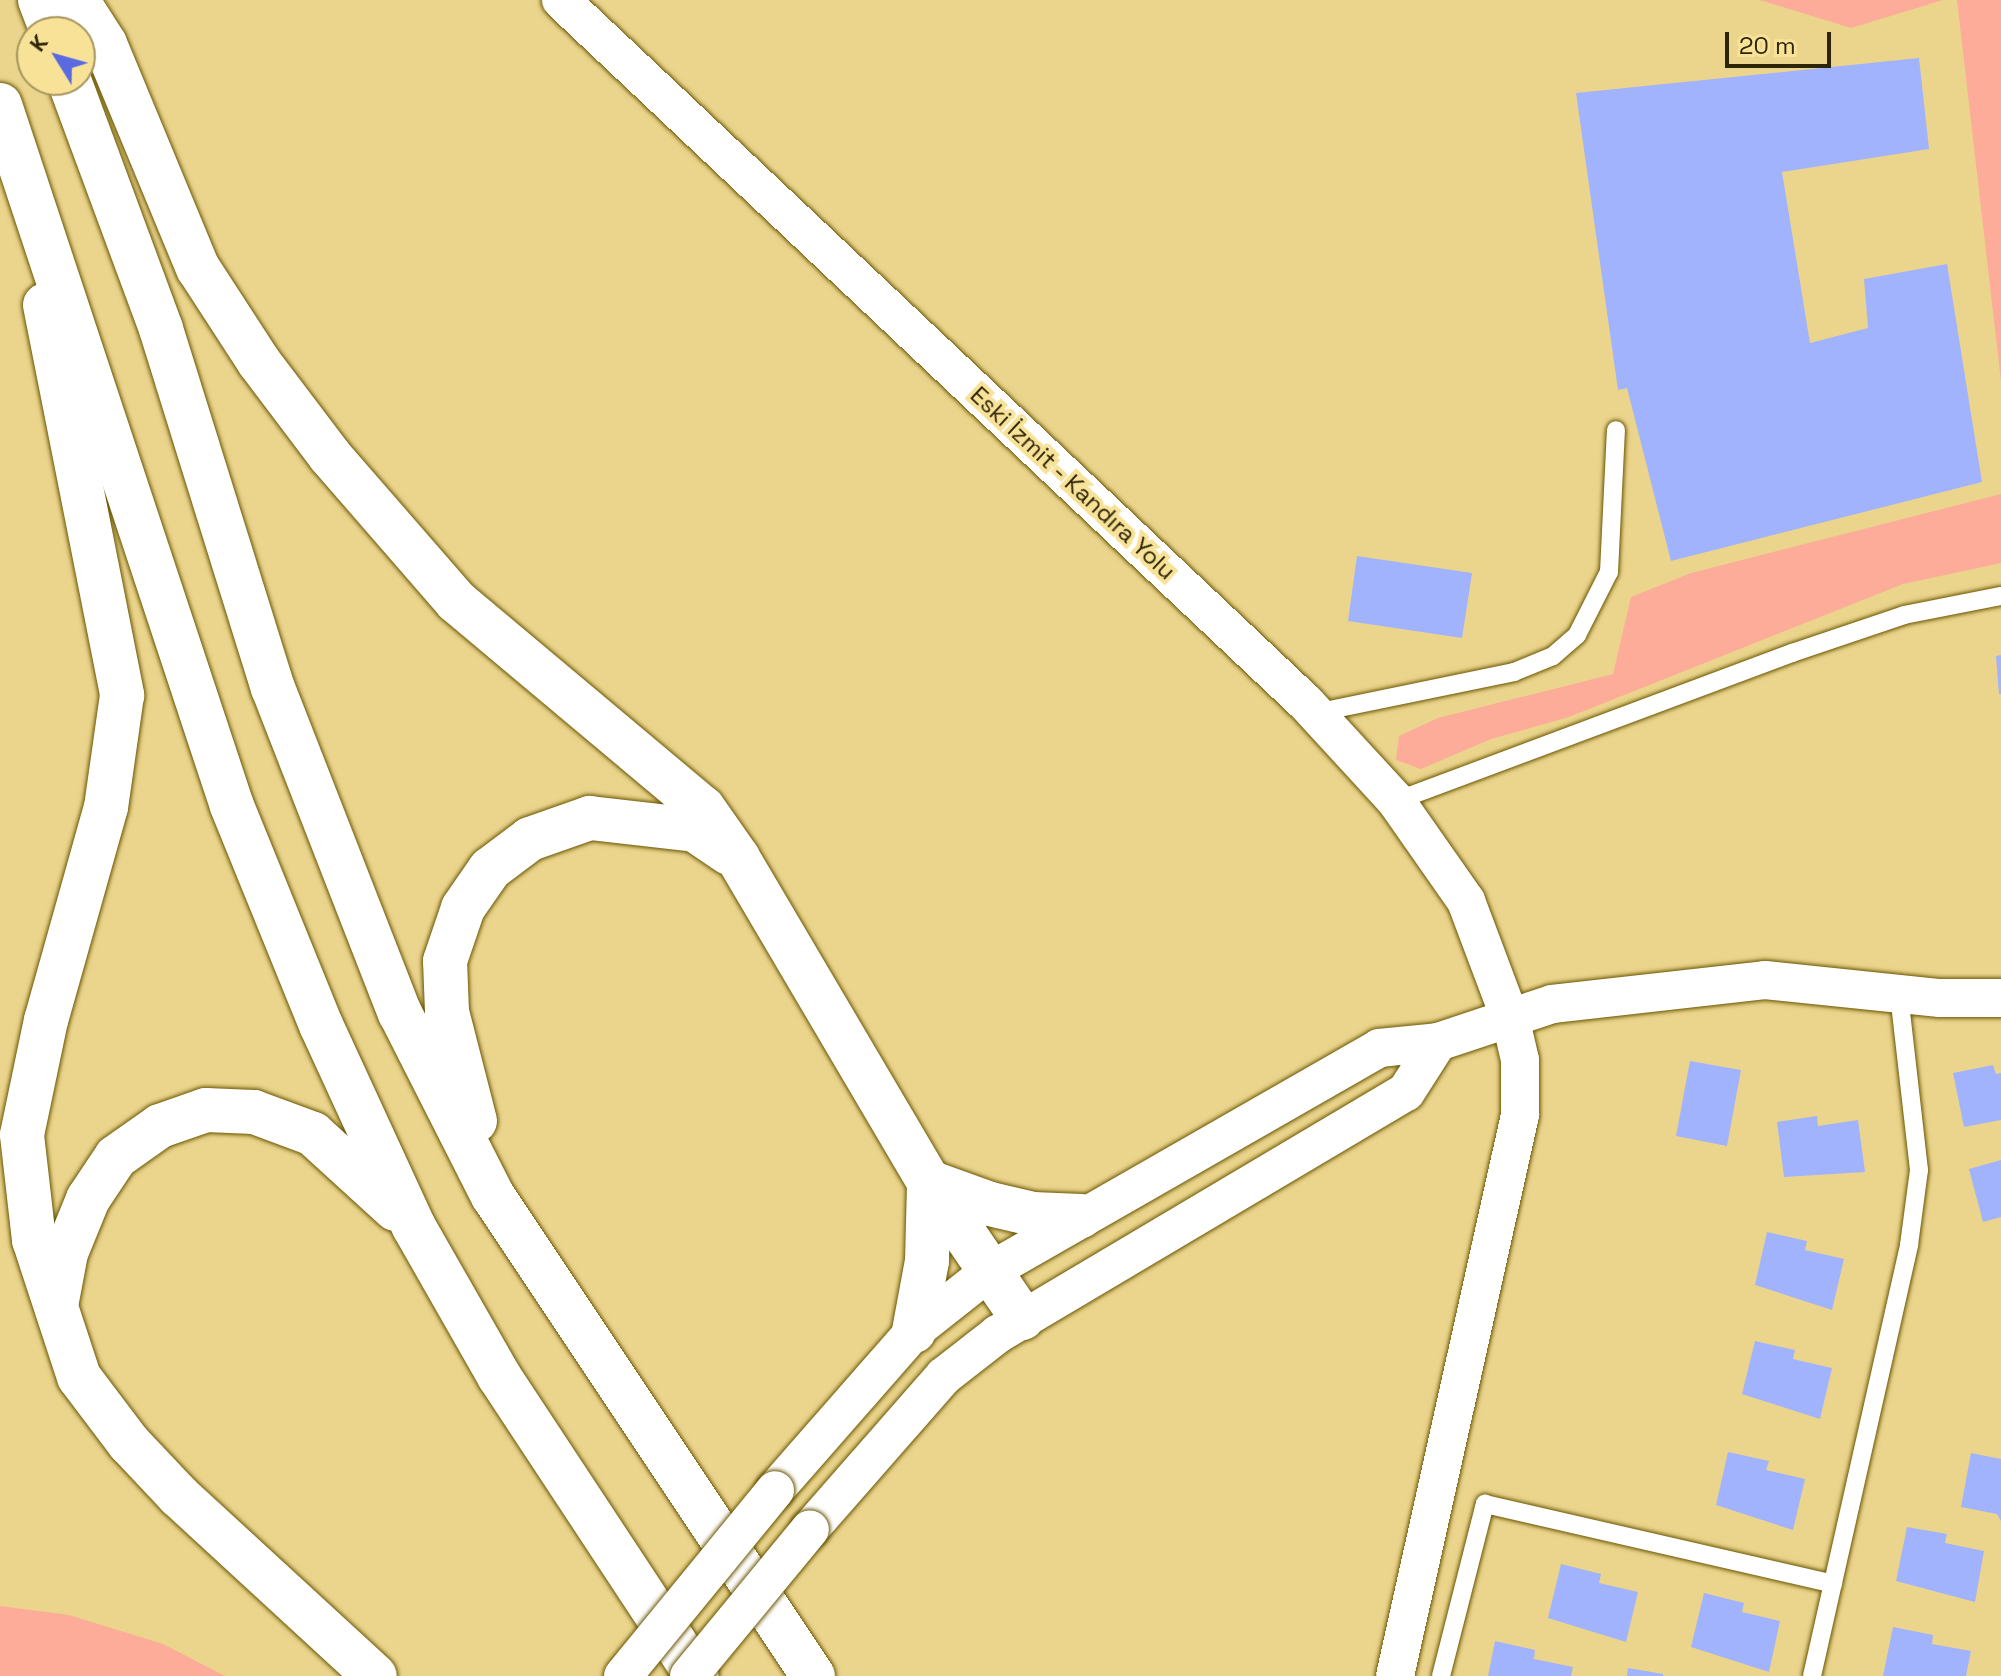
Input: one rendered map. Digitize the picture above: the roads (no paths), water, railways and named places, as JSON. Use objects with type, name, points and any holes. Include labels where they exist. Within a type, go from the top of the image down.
[{"type":"highway","points":[[77,0],[105,44],[198,268],[259,362],[321,444],[456,601],[703,808],[738,858],[929,1182],[1022,1318]]},
{"type":"highway","points":[[75,96],[161,329],[273,688],[400,1013],[493,1196],[813,1676]]},
{"type":"highway","points":[[0,105],[19,154],[232,806],[321,1025],[414,1227],[499,1376],[697,1676]]},
{"type":"highway","points":[[19,154],[71,451],[122,695],[106,807],[46,1020],[22,1135],[34,1240],[79,1377],[129,1443],[179,1496],[375,1676]]},
{"type":"highway","points":[[493,1196],[447,1012],[445,961],[463,908],[490,869],[530,839],[590,818],[695,830],[738,858]]},
{"type":"highway","points":[[55,1311],[66,1253],[88,1199],[116,1157],[160,1126],[206,1110],[254,1112],[313,1134],[414,1227]]},
{"type":"highway","points":[[929,1182],[1019,1211],[1081,1216]]},
{"type":"highway","points":[[914,1331],[927,1261],[929,1182]]},
{"type":"street","name":"Eski İzmit - Kandıra Yolu","points":[[561,0],[1315,713],[1396,801],[1466,901],[1511,1021],[1520,1060],[1520,1115],[1395,1676]]},
{"type":"street","points":[[623,1676],[775,1490],[914,1331],[990,1271],[1081,1216],[1379,1048],[1438,1042],[1511,1021],[1565,1001],[1765,980],[1899,994],[2001,998]]},
{"type":"street","points":[[689,1676],[810,1529],[944,1376],[1022,1318],[1406,1092],[1438,1042]]},
{"type":"lane","points":[[1315,713],[1514,672],[1553,656],[1577,635],[1609,572],[1616,430]]},
{"type":"lane","points":[[1396,801],[1792,653],[1904,615],[2001,596]]},
{"type":"lane","points":[[1812,1676],[1909,1245],[1919,1170],[1899,994]]},
{"type":"lane","points":[[1441,1676],[1485,1504],[1833,1584]]}]
